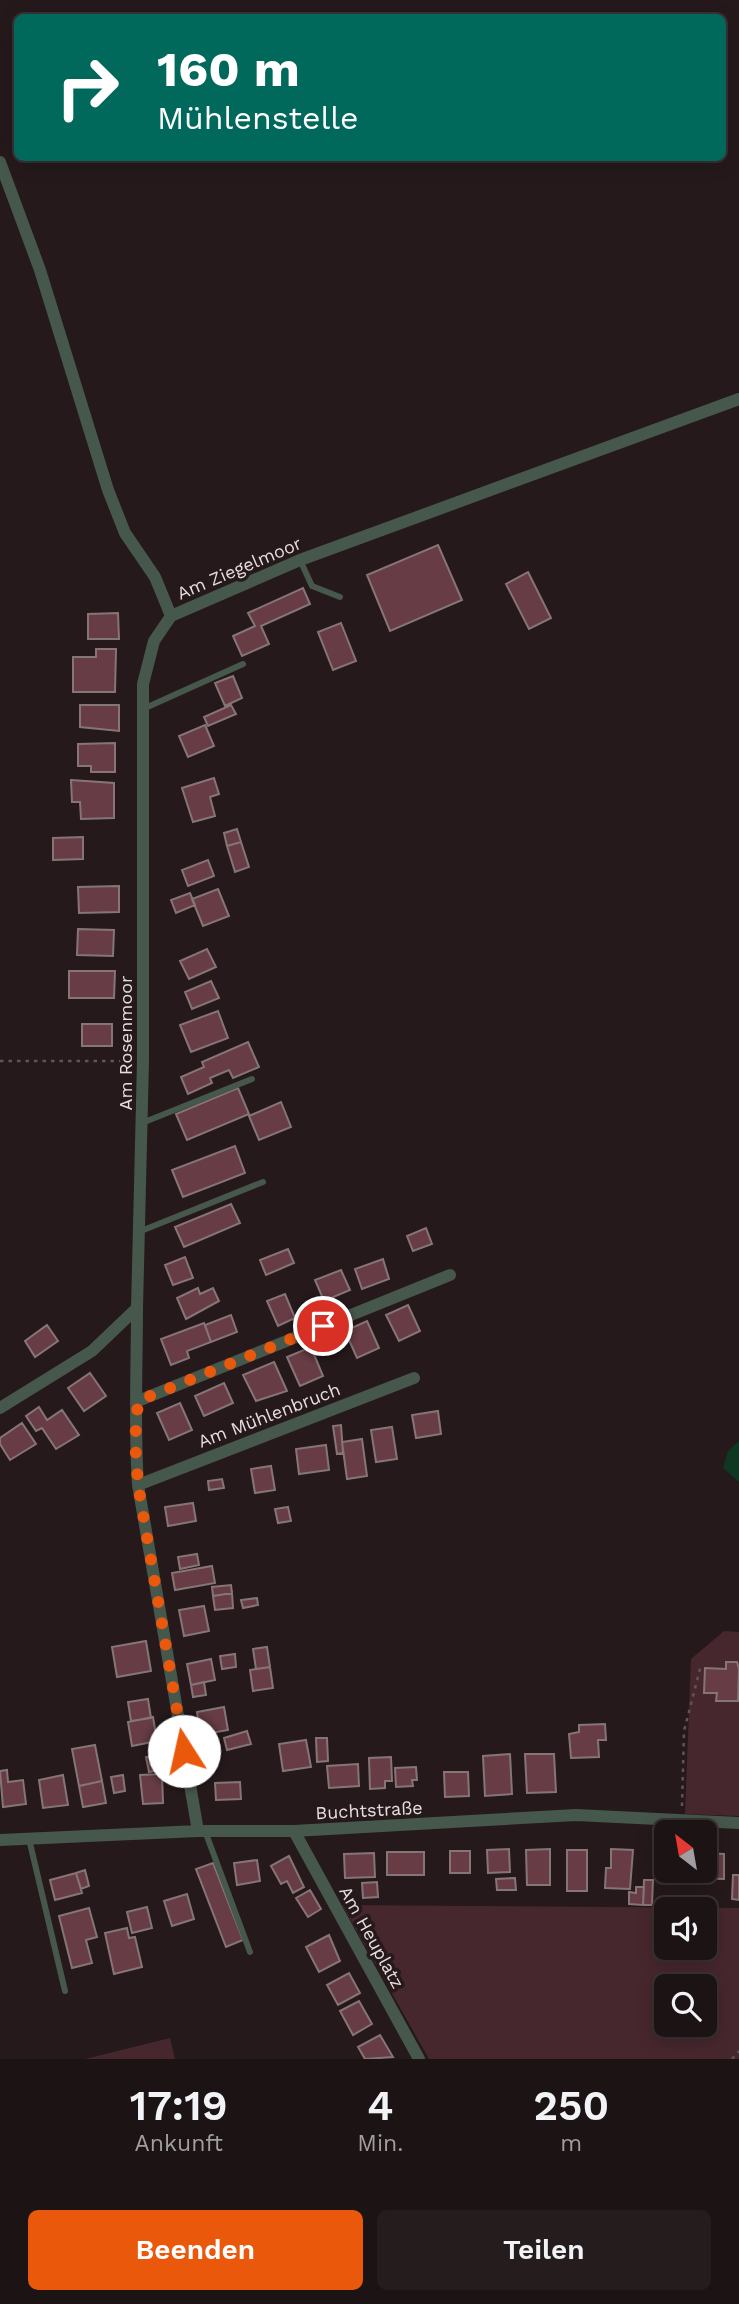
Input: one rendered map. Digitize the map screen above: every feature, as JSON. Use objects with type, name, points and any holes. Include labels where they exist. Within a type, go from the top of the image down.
[{"type":"street","name":"Am Ziegelmoor","points":[[0,162],[40,270],[108,490],[125,533],[155,578],[171,616],[300,560],[739,399]]},
{"type":"street","name":"Am Rosenmoor","points":[[171,616],[154,641],[143,684],[143,1060],[141,1231],[137,1308],[138,1401],[135,1441],[138,1485],[201,1831]]},
{"type":"street","points":[[138,1401],[450,1275]]},
{"type":"street","points":[[0,1408],[92,1351],[137,1308]]},
{"type":"street","name":"Am Mühlenbruch","points":[[138,1485],[414,1378]]},
{"type":"street","name":"Buchtstraße","points":[[0,1840],[201,1831],[295,1831],[576,1815],[682,1820]]},
{"type":"street","name":"Buchtstraße","points":[[718,1822],[739,1823]]},
{"type":"street","name":"Am Heuplatz","points":[[295,1831],[419,2059]]},
{"type":"lane","points":[[300,560],[312,586],[340,597]]},
{"type":"lane","points":[[143,709],[243,664]]},
{"type":"lane","points":[[142,1123],[252,1079]]},
{"type":"lane","points":[[141,1231],[263,1182]]},
{"type":"lane","points":[[201,1831],[250,1952]]},
{"type":"lane","points":[[29,1839],[65,1991]]},
{"type":"path","points":[[0,1060],[143,1060]]},
{"type":"path","points":[[682,1820],[684,1731],[701,1665]]},
{"type":"path","points":[[732,2059],[739,2051]]},
{"type":"shaded area","points":[[739,1441],[739,1482],[723,1468],[728,1451]]},
{"type":"shaded area","points":[[724,1631],[739,1632],[739,1816],[685,1814],[691,1659]]},
{"type":"shaded area","points":[[342,1905],[654,1907],[654,1960],[717,1960],[717,1908],[739,1908],[739,2059],[429,2059]]},
{"type":"shaded area","points":[[170,2038],[175,2059],[85,2059]]},
{"type":"building","points":[[438,545],[462,600],[390,631],[367,575]]},
{"type":"building","points":[[528,572],[551,618],[529,629],[506,584]]},
{"type":"building","points":[[303,588],[310,604],[261,626],[269,644],[242,656],[233,636],[255,626],[248,613]]},
{"type":"building","points":[[118,613],[119,639],[88,639],[88,614]]},
{"type":"building","points":[[341,623],[356,661],[333,670],[318,632]]},
{"type":"building","points":[[96,649],[116,649],[115,692],[73,692],[73,657],[96,657]]},
{"type":"building","points":[[233,676],[242,698],[225,706],[215,683]]},
{"type":"building","points":[[80,705],[119,705],[119,731],[80,727]]},
{"type":"building","points":[[231,705],[236,714],[208,726],[204,717]]},
{"type":"building","points":[[205,725],[214,746],[188,757],[179,736]]},
{"type":"building","points":[[115,743],[115,772],[91,772],[91,766],[78,766],[78,744]]},
{"type":"building","points":[[214,778],[219,794],[210,797],[215,816],[193,822],[182,788]]},
{"type":"building","points":[[71,780],[114,783],[114,818],[81,819],[80,802],[72,802]]},
{"type":"building","points":[[237,829],[241,842],[227,846],[224,833]]},
{"type":"building","points":[[83,837],[83,859],[53,860],[53,838]]},
{"type":"building","points":[[241,842],[249,867],[235,872],[227,846]]},
{"type":"building","points":[[208,860],[214,876],[188,886],[182,870]]},
{"type":"building","points":[[119,886],[119,912],[79,913],[78,887]]},
{"type":"building","points":[[218,889],[229,916],[203,926],[192,899]]},
{"type":"building","points":[[190,893],[195,905],[176,913],[171,900]]},
{"type":"building","points":[[78,929],[114,930],[113,956],[77,955]]},
{"type":"building","points":[[207,949],[216,967],[189,979],[180,961]]},
{"type":"building","points":[[69,971],[115,971],[114,998],[69,998]]},
{"type":"building","points":[[211,981],[219,998],[192,1009],[185,992]]},
{"type":"building","points":[[218,1011],[228,1038],[191,1052],[180,1025]]},
{"type":"building","points":[[82,1024],[112,1024],[112,1046],[82,1046]]},
{"type":"building","points":[[248,1042],[259,1067],[233,1078],[229,1070],[210,1078],[212,1083],[188,1094],[181,1077],[204,1067],[202,1062]]},
{"type":"building","points":[[238,1088],[249,1114],[187,1140],[176,1114]]},
{"type":"building","points":[[281,1102],[291,1127],[259,1140],[249,1116]]},
{"type":"building","points":[[235,1146],[245,1173],[183,1197],[172,1170]]},
{"type":"building","points":[[231,1204],[240,1223],[184,1247],[175,1227]]},
{"type":"building","points":[[426,1228],[432,1244],[413,1251],[407,1236]]},
{"type":"building","points":[[288,1249],[294,1263],[266,1275],[260,1260]]},
{"type":"building","points":[[185,1257],[193,1278],[173,1285],[165,1265]]},
{"type":"building","points":[[383,1259],[389,1279],[362,1289],[355,1269]]},
{"type":"building","points":[[341,1270],[350,1290],[324,1301],[315,1280]]},
{"type":"building","points":[[198,1288],[200,1294],[213,1288],[219,1301],[186,1319],[177,1298]]},
{"type":"building","points":[[285,1294],[295,1318],[278,1326],[267,1301]]},
{"type":"building","points":[[408,1305],[420,1331],[399,1341],[386,1315]]},
{"type":"building","points":[[231,1315],[237,1332],[211,1342],[205,1325]]},
{"type":"building","points":[[367,1321],[379,1348],[357,1358],[345,1331]]},
{"type":"building","points":[[204,1323],[211,1342],[187,1351],[189,1358],[171,1365],[161,1339]]},
{"type":"building","points":[[47,1325],[58,1341],[35,1357],[25,1341]]},
{"type":"building","points":[[311,1347],[323,1376],[300,1386],[287,1357]]},
{"type":"building","points":[[274,1362],[287,1391],[256,1401],[243,1375]]},
{"type":"building","points":[[90,1373],[106,1396],[84,1411],[68,1388]]},
{"type":"building","points":[[224,1383],[233,1403],[204,1416],[195,1396]]},
{"type":"building","points":[[180,1403],[192,1430],[169,1440],[157,1413]]},
{"type":"building","points":[[39,1407],[47,1420],[62,1410],[79,1435],[56,1449],[42,1428],[36,1431],[26,1416]]},
{"type":"building","points":[[438,1411],[441,1434],[416,1438],[412,1415]]},
{"type":"building","points":[[22,1423],[36,1444],[10,1460],[0,1444],[0,1438]]},
{"type":"building","points":[[341,1425],[343,1453],[337,1454],[333,1426]]},
{"type":"building","points":[[392,1427],[397,1459],[376,1462],[371,1430]]},
{"type":"building","points":[[362,1439],[367,1476],[347,1479],[342,1442]]},
{"type":"building","points":[[326,1445],[329,1470],[299,1474],[296,1449]]},
{"type":"building","points":[[271,1466],[275,1490],[255,1493],[251,1469]]},
{"type":"building","points":[[222,1479],[224,1488],[209,1490],[208,1481]]},
{"type":"building","points":[[193,1503],[196,1521],[168,1526],[165,1507]]},
{"type":"building","points":[[288,1507],[291,1521],[278,1523],[275,1509]]},
{"type":"building","points":[[197,1554],[199,1565],[180,1569],[178,1557]]},
{"type":"building","points":[[212,1566],[215,1583],[175,1590],[172,1573]]},
{"type":"building","points":[[231,1585],[232,1593],[213,1596],[212,1587]]},
{"type":"building","points":[[232,1593],[233,1608],[215,1610],[213,1596]]},
{"type":"building","points":[[257,1598],[258,1605],[243,1608],[241,1600]]},
{"type":"building","points":[[204,1606],[209,1631],[184,1636],[179,1610]]},
{"type":"building","points":[[146,1641],[151,1671],[117,1677],[112,1647]]},
{"type":"building","points":[[267,1647],[270,1667],[256,1669],[253,1649]]},
{"type":"building","points":[[235,1654],[236,1667],[222,1669],[220,1656]]},
{"type":"building","points":[[211,1659],[215,1680],[191,1685],[187,1664]]},
{"type":"building","points":[[726,1662],[737,1662],[738,1701],[716,1701],[717,1693],[704,1693],[705,1668],[726,1669]]},
{"type":"building","points":[[270,1667],[273,1688],[253,1691],[250,1670]]},
{"type":"building","points":[[204,1682],[206,1695],[193,1697],[191,1685]]},
{"type":"building","points":[[148,1699],[151,1718],[131,1721],[128,1702]]},
{"type":"building","points":[[224,1707],[228,1730],[200,1735],[197,1712]]},
{"type":"building","points":[[153,1717],[157,1741],[132,1746],[128,1722]]},
{"type":"building","points":[[605,1724],[606,1740],[598,1740],[599,1757],[571,1758],[569,1734],[579,1732],[579,1725]]},
{"type":"building","points":[[247,1731],[251,1744],[227,1750],[224,1738]]},
{"type":"building","points":[[316,1738],[327,1738],[328,1761],[317,1762]]},
{"type":"building","points":[[306,1740],[311,1767],[283,1771],[279,1744]]},
{"type":"building","points":[[95,1745],[102,1781],[79,1786],[72,1749]]},
{"type":"building","points":[[162,1754],[165,1769],[149,1772],[146,1757]]},
{"type":"building","points":[[510,1754],[512,1794],[485,1796],[483,1756]]},
{"type":"building","points":[[525,1754],[554,1754],[556,1792],[527,1793]]},
{"type":"building","points":[[391,1757],[392,1781],[385,1781],[385,1788],[370,1789],[369,1758]]},
{"type":"building","points":[[358,1764],[359,1786],[329,1788],[327,1766]]},
{"type":"building","points":[[416,1767],[417,1780],[412,1780],[413,1786],[396,1787],[395,1768]]},
{"type":"building","points":[[7,1770],[8,1782],[23,1780],[26,1804],[3,1807],[0,1771]]},
{"type":"building","points":[[444,1772],[468,1772],[469,1796],[445,1797]]},
{"type":"building","points":[[162,1774],[163,1803],[143,1804],[140,1775]]},
{"type":"building","points":[[63,1775],[68,1805],[43,1808],[39,1780]]},
{"type":"building","points":[[123,1775],[125,1791],[114,1793],[111,1777]]},
{"type":"building","points":[[102,1781],[106,1803],[83,1807],[79,1786]]},
{"type":"building","points":[[240,1782],[241,1799],[216,1800],[215,1783]]},
{"type":"building","points":[[509,1849],[510,1872],[488,1873],[487,1850]]},
{"type":"building","points":[[550,1849],[550,1885],[527,1885],[526,1850]]},
{"type":"building","points":[[611,1849],[633,1850],[630,1889],[605,1888],[606,1868],[611,1868]]},
{"type":"building","points":[[567,1850],[587,1850],[587,1891],[567,1891]]},
{"type":"building","points":[[450,1851],[470,1851],[470,1873],[450,1873]]},
{"type":"building","points":[[387,1852],[424,1852],[424,1875],[387,1875]]},
{"type":"building","points":[[374,1853],[375,1877],[345,1878],[344,1854]]},
{"type":"building","points":[[718,1854],[724,1854],[724,1879],[718,1879]]},
{"type":"building","points":[[289,1856],[304,1887],[293,1893],[287,1881],[281,1884],[271,1866]]},
{"type":"building","points":[[257,1860],[260,1881],[237,1885],[234,1863]]},
{"type":"building","points":[[213,1863],[243,1940],[226,1947],[196,1869]]},
{"type":"building","points":[[85,1870],[89,1886],[81,1889],[76,1873]]},
{"type":"building","points":[[76,1873],[82,1893],[55,1900],[50,1880]]},
{"type":"building","points":[[733,1875],[739,1875],[739,1900],[732,1899]]},
{"type":"building","points":[[515,1878],[516,1890],[497,1890],[496,1879]]},
{"type":"building","points":[[644,1880],[653,1880],[652,1905],[643,1905]]},
{"type":"building","points":[[377,1882],[378,1897],[363,1898],[362,1883]]},
{"type":"building","points":[[636,1887],[644,1887],[643,1905],[629,1904],[629,1892],[636,1893]]},
{"type":"building","points":[[310,1890],[321,1909],[308,1917],[296,1898]]},
{"type":"building","points":[[187,1894],[194,1919],[172,1926],[164,1901]]},
{"type":"building","points":[[147,1907],[152,1928],[132,1933],[127,1912]]},
{"type":"building","points":[[89,1908],[97,1937],[86,1940],[92,1963],[72,1968],[59,1916]]},
{"type":"building","points":[[127,1928],[129,1938],[135,1937],[142,1967],[114,1974],[105,1933]]},
{"type":"building","points":[[329,1935],[340,1961],[319,1972],[306,1947]]},
{"type":"building","points":[[349,1973],[360,1993],[338,2005],[327,1985]]},
{"type":"building","points":[[359,2001],[372,2024],[353,2035],[340,2011]]},
{"type":"building","points":[[380,2035],[393,2057],[365,2059],[358,2047]]},
{"type":"route","points":[[184,1751],[138,1485],[135,1441],[138,1401],[150,1399],[323,1326]]}]
